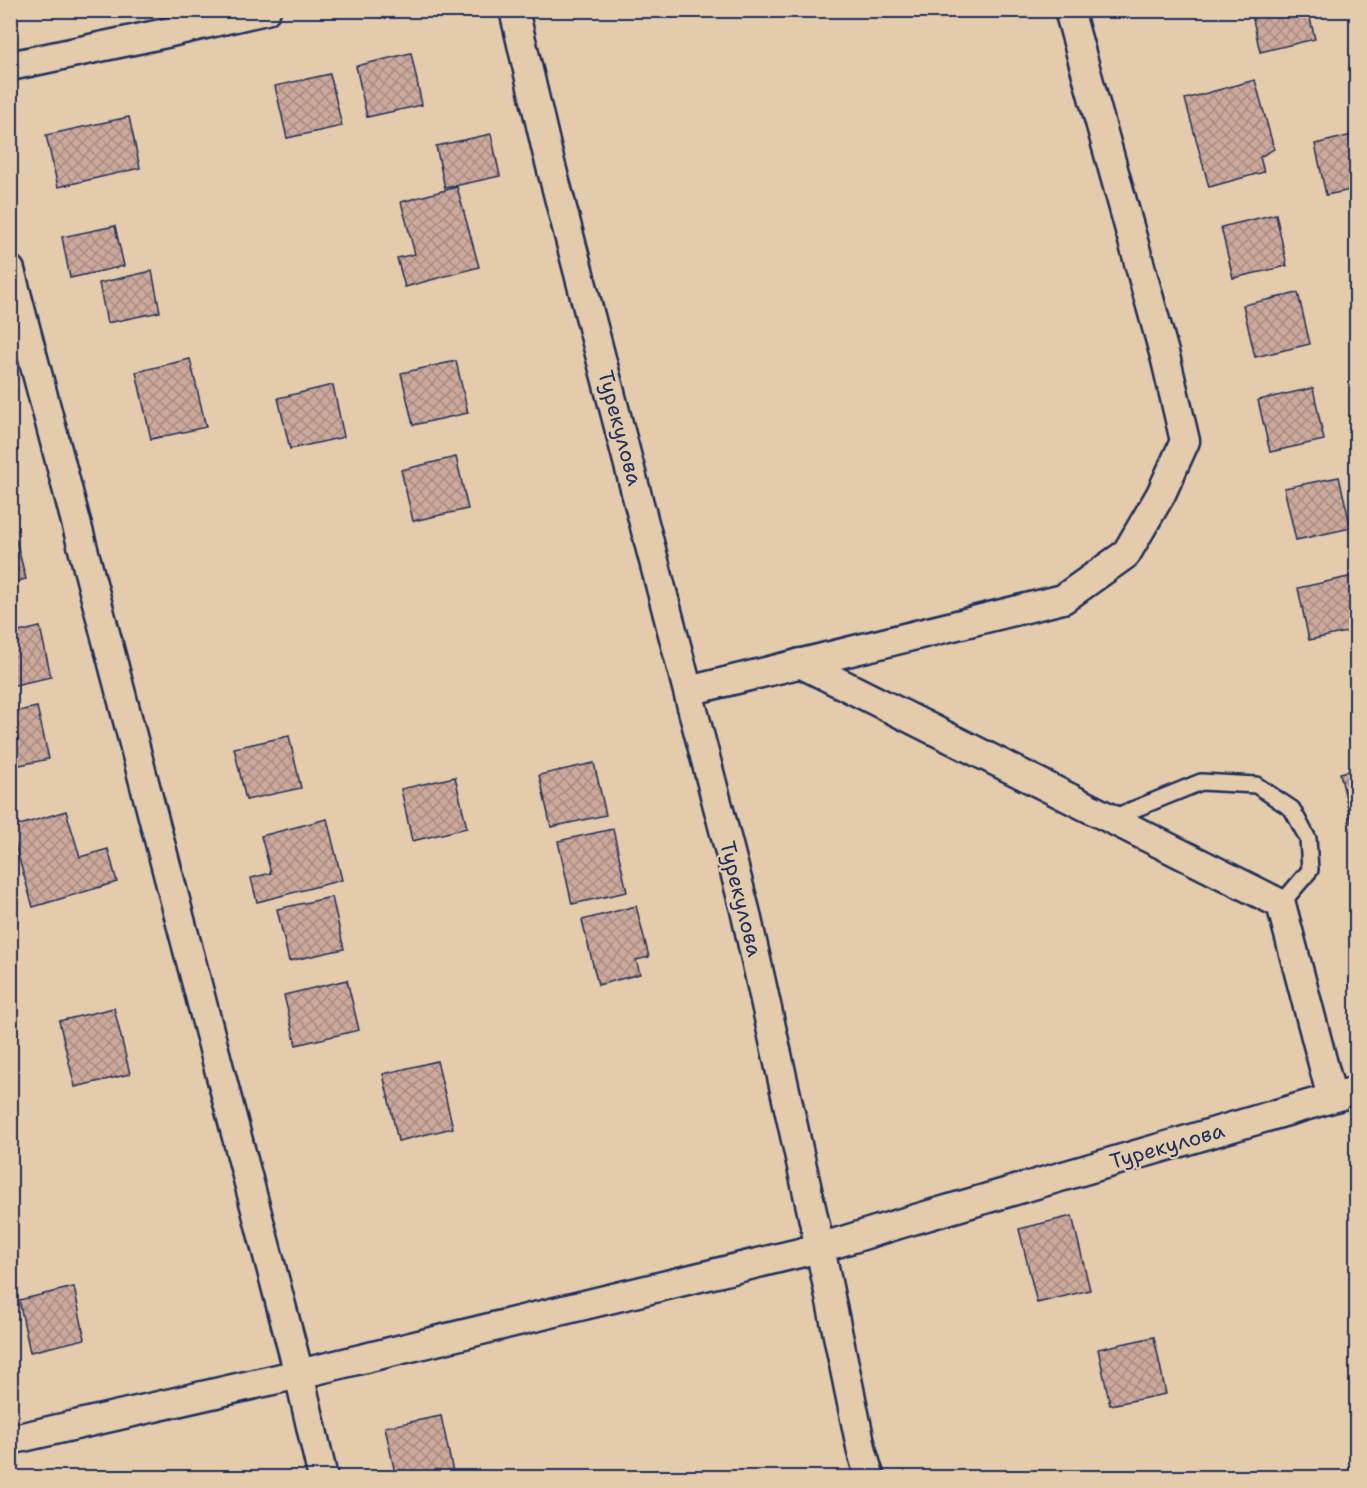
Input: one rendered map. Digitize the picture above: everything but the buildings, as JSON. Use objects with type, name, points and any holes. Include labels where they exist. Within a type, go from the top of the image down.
[{"type":"street","points":[[10,66],[266,10]]},
{"type":"street","name":"Турекулова","points":[[514,10],[548,151],[745,910],[820,1248],[1344,1094]]},
{"type":"street","points":[[688,691],[1063,598],[1126,554],[1161,494],[1185,441],[1166,360],[1069,10]]},
{"type":"street","points":[[10,270],[299,1374],[323,1478]]},
{"type":"street","points":[[800,663],[1281,904],[1344,1094]]},
{"type":"street","points":[[10,1440],[299,1374],[820,1248],[862,1452],[870,1478]]},
{"type":"lane","points":[[1110,819],[1201,782],[1256,785],[1292,809],[1308,839],[1310,870],[1281,904]]}]
